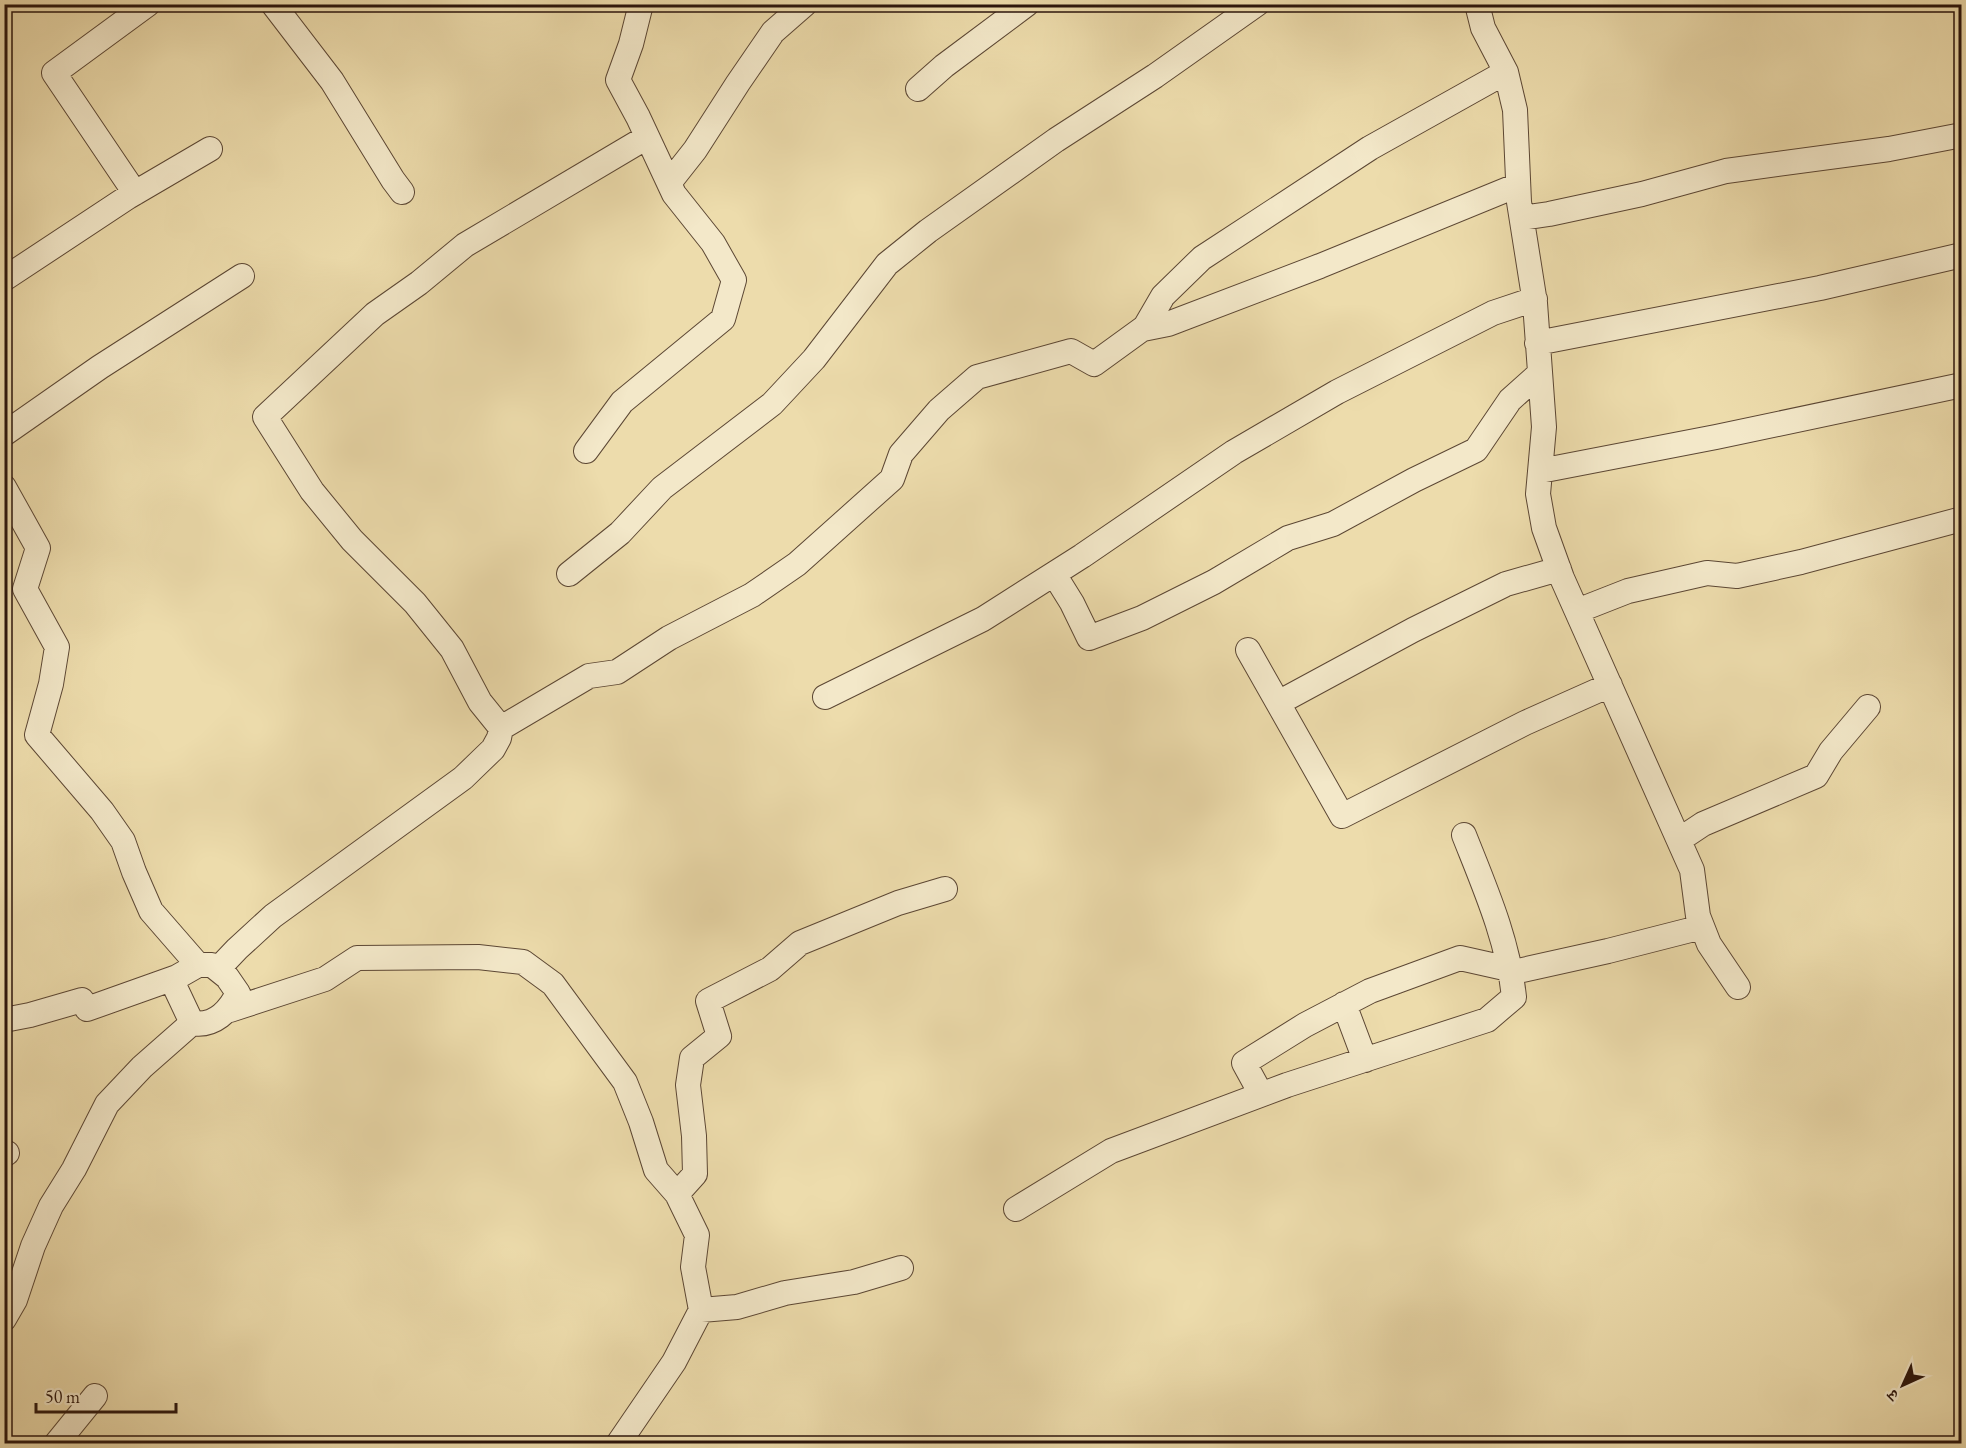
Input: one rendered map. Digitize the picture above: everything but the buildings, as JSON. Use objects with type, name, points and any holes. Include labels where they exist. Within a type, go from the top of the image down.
[{"type":"street","points":[[135,193],[54,73],[148,4]]},
{"type":"street","points":[[273,4],[332,81],[402,192]]},
{"type":"street","points":[[586,451],[622,402],[723,319],[734,280],[714,243],[674,194],[618,80],[642,4]]},
{"type":"street","points":[[669,183],[695,150],[773,32],[805,4]]},
{"type":"street","points":[[918,89],[944,66],[1027,4]]},
{"type":"street","points":[[569,574],[620,533],[662,488],[772,404],[814,359],[887,264],[928,231],[1056,140],[1155,76],[1257,4]]},
{"type":"street","points":[[1477,4],[1483,28],[1506,72],[1515,110],[1518,185],[1535,299],[1544,427],[1538,495],[1544,528],[1559,569],[1692,870],[1698,916],[1708,944],[1738,987]]},
{"type":"street","points":[[4,1020],[30,1016],[82,1000],[87,1009],[208,967],[273,916],[463,778],[493,749],[501,728],[589,676],[617,672],[669,638],[752,596],[797,564],[892,479],[901,454],[939,410],[977,377],[1071,351],[1094,364],[1143,329],[1163,296],[1202,258],[1370,148],[1506,72]]},
{"type":"street","points":[[1522,218],[1642,194],[1726,171],[1889,149],[1962,135]]},
{"type":"street","points":[[501,728],[480,702],[452,649],[416,603],[352,540],[319,499],[265,417],[375,314],[419,283],[465,245],[646,137]]},
{"type":"street","points":[[4,279],[135,193],[210,149]]},
{"type":"street","points":[[1143,329],[1168,324],[1309,270],[1518,185]]},
{"type":"street","points":[[1537,343],[1820,288],[1962,255]]},
{"type":"street","points":[[4,434],[100,367],[242,276]]},
{"type":"street","points":[[825,697],[983,619],[1054,574],[1233,452],[1337,392],[1493,313],[1535,299]]},
{"type":"street","points":[[1054,574],[1072,603],[1089,638],[1142,618],[1214,582],[1288,538],[1333,524],[1414,480],[1476,450],[1510,400],[1539,374]]},
{"type":"street","points":[[1540,471],[1716,437],[1962,385]]},
{"type":"street","points":[[4,487],[39,548],[24,589],[57,647],[51,684],[37,735],[102,811],[123,841],[151,911],[208,967],[228,977],[238,993],[230,1010]]},
{"type":"street","points":[[1577,610],[1628,591],[1707,573],[1737,576],[1962,519]]},
{"type":"street","points":[[1278,703],[1413,630],[1506,584],[1559,569]]},
{"type":"street","points":[[1248,650],[1342,816],[1525,723],[1610,685]]},
{"type":"street","points":[[1679,840],[1703,824],[1816,776],[1831,752],[1868,707]]},
{"type":"street","points":[[1016,1209],[1111,1151],[1262,1094],[1486,1020],[1514,998],[1511,970],[1497,920],[1464,835]]},
{"type":"street","points":[[677,1194],[695,1174],[694,1136],[687,1085],[692,1058],[718,1036],[708,1001],[770,969],[800,943],[898,903],[945,889]]},
{"type":"street","points":[[1262,1094],[1244,1064],[1305,1024],[1370,991],[1460,958],[1518,971],[1702,927]]},
{"type":"street","points":[[192,1023],[204,1025],[230,1010],[324,979],[357,958],[478,957],[523,962],[553,984],[625,1082],[645,1131],[656,1170],[677,1194],[697,1235],[693,1267],[701,1310],[674,1362],[618,1443]]},
{"type":"street","points":[[177,977],[175,987],[192,1023]]},
{"type":"street","points":[[1344,1004],[1365,1060]]},
{"type":"street","points":[[4,1319],[15,1300],[33,1246],[51,1206],[74,1169],[107,1104],[142,1067],[192,1023]]},
{"type":"street","points":[[701,1310],[737,1307],[785,1293],[854,1282],[901,1268]]},
{"type":"street","points":[[56,1443],[95,1396]]}]
